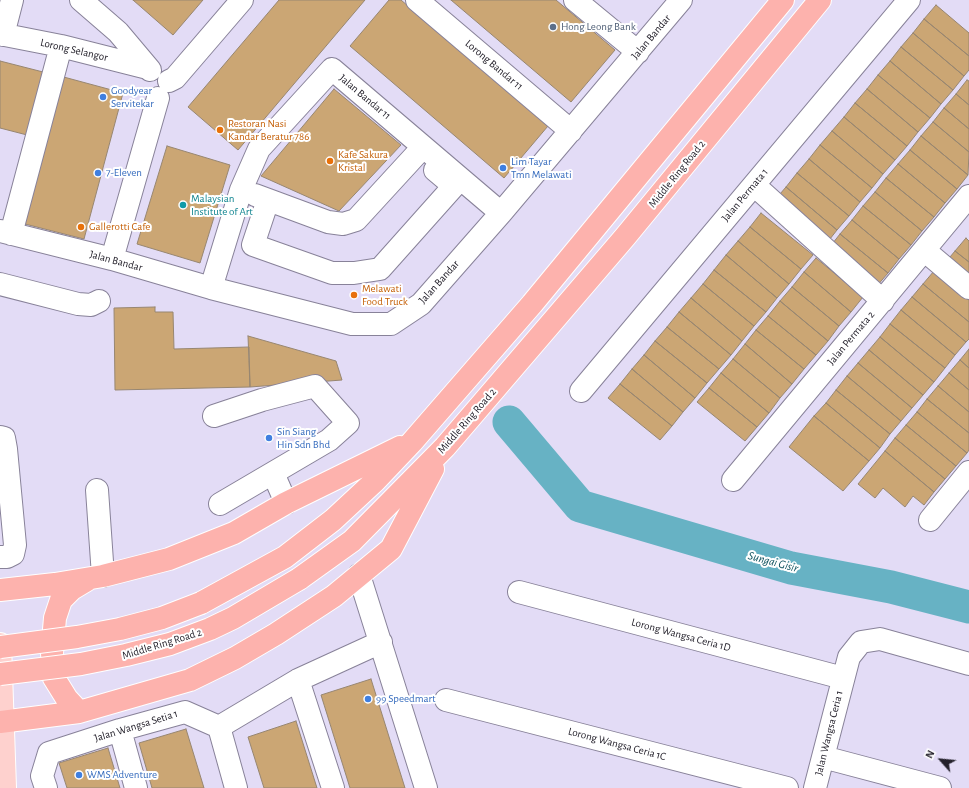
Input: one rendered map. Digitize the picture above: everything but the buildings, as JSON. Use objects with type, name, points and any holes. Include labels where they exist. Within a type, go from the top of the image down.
[{"type":"highway","name":"Middle Ring Road 2","points":[[0,674],[81,664],[126,655],[170,644],[210,629],[233,618],[299,579],[352,541],[445,447],[625,237],[820,0]]},
{"type":"highway","points":[[0,646],[76,637],[120,629],[162,618],[201,603],[285,557],[333,520],[374,482],[412,442],[532,304],[780,2]]},
{"type":"highway","points":[[0,590],[55,584],[97,577],[169,559],[234,532],[286,503],[412,442]]},
{"type":"highway","points":[[2,722],[80,712],[190,680],[235,658],[276,634],[334,596],[391,549],[445,447]]},
{"type":"highway","points":[[80,712],[67,699],[54,678],[52,653],[55,618],[61,600],[72,589],[97,577]]},
{"type":"main road","points":[[0,646],[5,788]]},
{"type":"street","points":[[2,35],[12,0]]},
{"type":"street","points":[[81,0],[118,32],[156,80]]},
{"type":"street","points":[[156,80],[176,78],[242,0]]},
{"type":"street","name":"Lorong Bandar 11","points":[[418,0],[571,131]]},
{"type":"street","points":[[575,0],[638,52]]},
{"type":"street","name":"Jalan Permata 1","points":[[581,391],[909,0]]},
{"type":"street","name":"Jalan Bandar","points":[[5,232],[112,259],[211,288],[352,324],[391,324],[420,304],[501,213],[638,52],[676,2]]},
{"type":"street","name":"Lorong Selangor","points":[[2,35],[61,46],[156,80]]},
{"type":"street","points":[[5,232],[61,46]]},
{"type":"street","name":"Jalan Bandar 11","points":[[211,288],[241,190],[259,149],[332,69],[420,151],[501,213]]},
{"type":"street","points":[[112,259],[156,80]]},
{"type":"street","points":[[241,190],[328,222],[343,224],[356,220],[420,151],[454,186],[380,269],[354,274],[332,273],[253,245],[268,200]]},
{"type":"street","points":[[754,185],[883,301]]},
{"type":"street","name":"Jalan Permata 2","points":[[733,480],[969,196]]},
{"type":"street","points":[[924,250],[969,288]]},
{"type":"street","points":[[0,284],[78,304],[92,305],[99,301]]},
{"type":"street","points":[[214,416],[262,400],[315,386],[348,423],[330,440],[220,504]]},
{"type":"street","points":[[0,437],[4,438],[6,449],[15,545],[13,554],[7,557],[0,557]]},
{"type":"street","points":[[930,520],[969,472]]},
{"type":"street","points":[[273,473],[286,503]]},
{"type":"street","points":[[97,490],[97,577]]},
{"type":"street","points":[[360,575],[426,788]]},
{"type":"street","name":"Lorong Wangsa Ceria 1D","points":[[519,592],[843,678]]},
{"type":"street","name":"Jalan Wangsa Ceria 1","points":[[815,788],[849,657],[861,642],[880,639],[969,664]]},
{"type":"street","points":[[236,788],[219,727],[298,680],[381,642]]},
{"type":"street","points":[[298,680],[333,788]]},
{"type":"street","name":"Lorong Wangsa Ceria 1C","points":[[446,700],[787,788]]},
{"type":"street","name":"Jalan Wangsa Setia 1","points":[[44,782],[50,753],[120,730],[185,712],[219,727]]},
{"type":"street","points":[[120,730],[136,788]]},
{"type":"street","points":[[823,757],[940,788]]},
{"type":"waterway","name":"Sungai Gisir","points":[[509,422],[580,506],[791,568],[891,587],[969,607]]},
{"type":"place","name":"Hong Leong Bank","points":[[553,27]]},
{"type":"place","name":"Goodyear Servitekar","points":[[103,97]]},
{"type":"place","name":"Restoran Nasi Kandar Beratur 786","points":[[220,130]]},
{"type":"place","name":"Kafe Sakura Kristal","points":[[330,161]]},
{"type":"place","name":"Lim Tayar Tmn Melawati","points":[[503,168]]},
{"type":"place","name":"7-Eleven","points":[[98,173]]},
{"type":"place","name":"Malaysian Institute of Art","points":[[183,205]]},
{"type":"place","name":"Gallerotti Cafe","points":[[81,227]]},
{"type":"place","name":"Melawati Food Truck","points":[[354,295]]},
{"type":"place","name":"Sin Siang Hin Sdn Bhd","points":[[269,438]]},
{"type":"place","name":"99 Speedmart","points":[[368,699]]},
{"type":"place","name":"WMS Adventure","points":[[79,775]]}]
